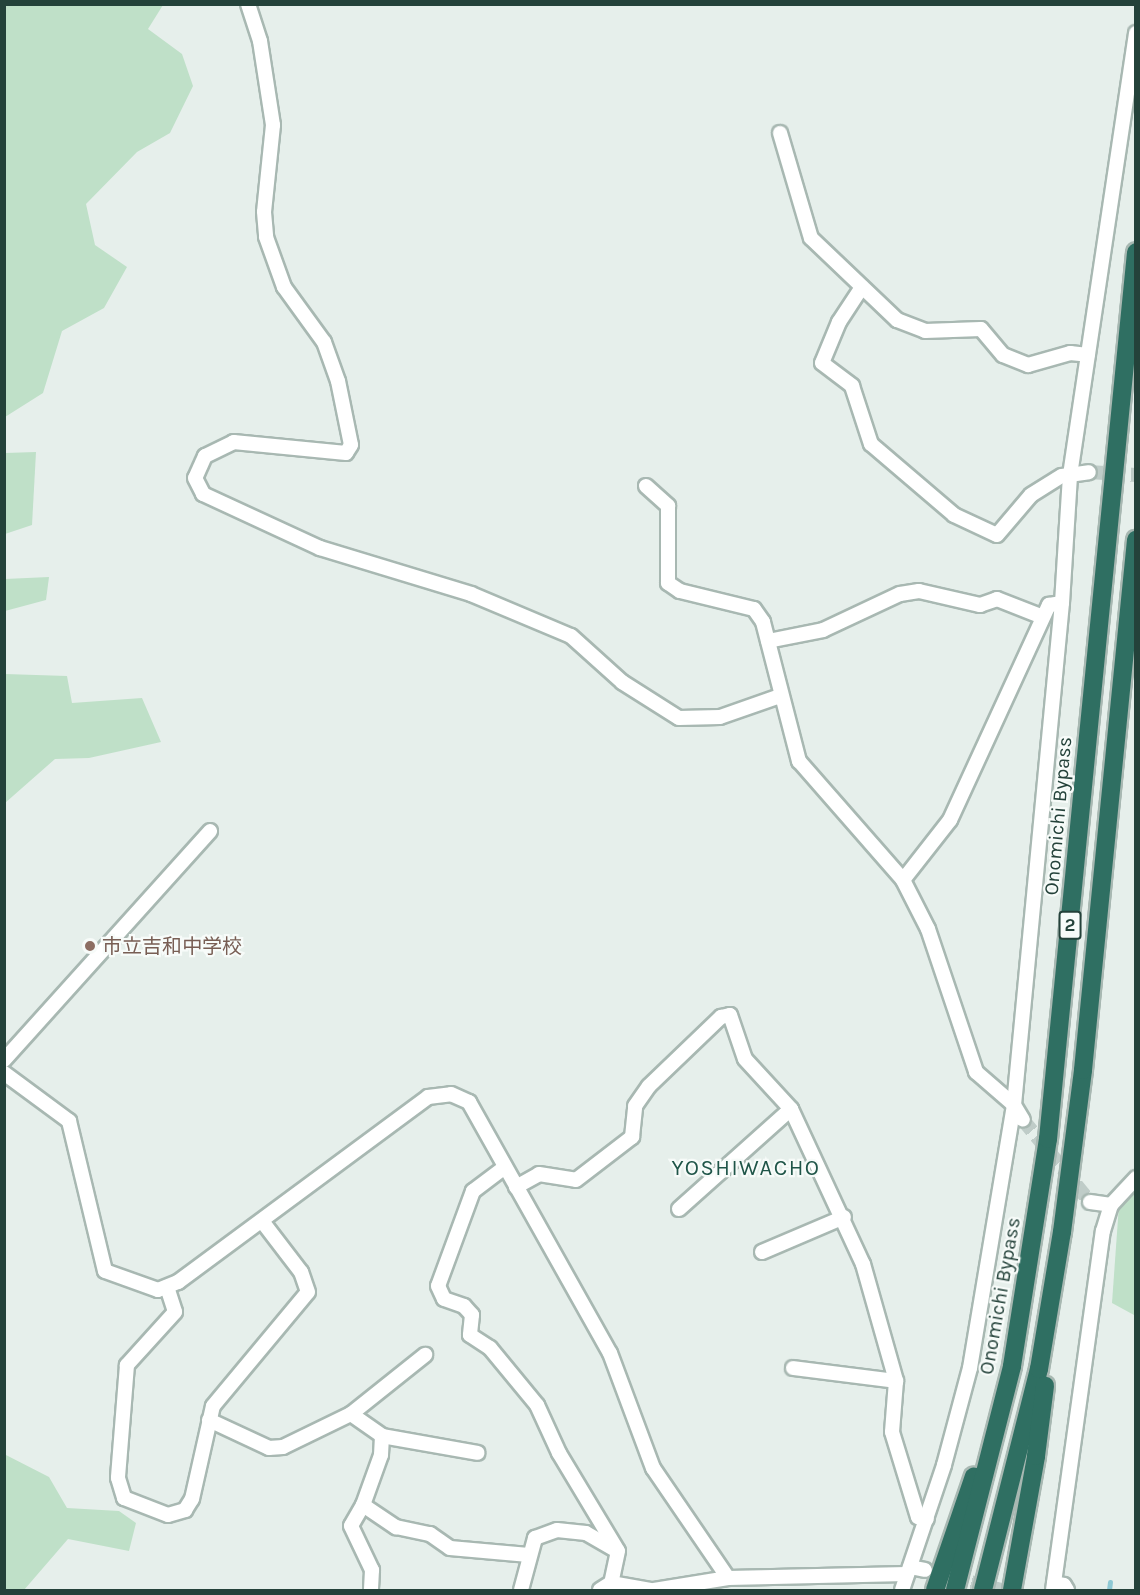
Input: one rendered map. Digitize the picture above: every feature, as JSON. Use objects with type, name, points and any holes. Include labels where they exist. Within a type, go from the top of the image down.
[{"type":"highway","name":"Onomichi Bypass","points":[[955,1590],[1012,1366],[1050,1128],[1136,252]]},
{"type":"highway","name":"2","points":[[983,1590],[1039,1369],[1062,1232],[1083,1070],[1136,540]]},
{"type":"highway","points":[[1012,1590],[1036,1456],[1062,1232]]},
{"type":"highway","points":[[935,1590],[1012,1366]]},
{"type":"street","points":[[248,4],[260,41],[273,125],[264,212],[266,237],[284,287],[324,342],[338,381],[351,446],[346,453],[234,442],[205,456],[195,478],[203,494],[320,548],[471,594],[572,636],[622,682],[679,718],[720,717],[780,696]]},
{"type":"street","points":[[902,1590],[927,1520],[970,1368],[1014,1105],[1062,603],[1070,475],[1136,33]]},
{"type":"street","points":[[780,133],[811,238],[897,320],[925,331],[981,329],[1003,355],[1028,365],[1070,353],[1088,356]]},
{"type":"street","points":[[862,287],[839,322],[822,363],[852,386],[871,444],[954,515],[997,535],[1031,495],[1062,476],[1089,471]]},
{"type":"street","points":[[646,486],[668,507],[668,583],[680,591],[754,609],[768,641],[780,696],[799,761],[903,880],[928,929],[976,1072],[1014,1105],[1023,1120]]},
{"type":"street","points":[[768,641],[840,624],[900,594],[918,591],[980,605],[997,599],[1043,617]]},
{"type":"street","points":[[903,880],[950,820],[1048,605],[1062,603]]},
{"type":"street","points":[[4,1060],[210,831]]},
{"type":"street","points":[[516,1187],[539,1174],[576,1180],[632,1137],[635,1106],[649,1086],[721,1017],[730,1015],[745,1059],[791,1109],[844,1217],[863,1264],[896,1381],[892,1432],[918,1517],[927,1520]]},
{"type":"street","points":[[4,1073],[69,1121],[105,1271],[158,1290],[166,1287],[262,1221],[428,1097],[451,1094],[469,1102],[610,1353],[653,1468],[728,1578]]},
{"type":"street","points":[[679,1209],[791,1109]]},
{"type":"street","points":[[505,1167],[473,1191],[438,1286],[444,1299],[464,1306],[472,1315],[470,1335],[490,1348],[537,1405],[559,1453],[618,1551]]},
{"type":"street","points":[[1067,1590],[1064,1585],[1054,1587],[1103,1231],[1111,1205],[1136,1178]]},
{"type":"street","points":[[1089,1202],[1111,1205]]},
{"type":"street","points":[[762,1252],[844,1217]]},
{"type":"street","points":[[166,1287],[175,1312],[127,1365],[118,1478],[124,1498],[168,1515],[185,1510],[192,1499],[213,1406],[308,1292],[302,1272],[262,1221]]},
{"type":"street","points":[[209,1420],[269,1448],[283,1447],[351,1414],[424,1355]]},
{"type":"street","points":[[793,1368],[896,1381]]},
{"type":"street","points":[[351,1414],[382,1436],[478,1453]]},
{"type":"street","points":[[370,1590],[372,1570],[351,1526],[363,1505],[381,1455],[382,1436]]},
{"type":"street","points":[[363,1505],[396,1527],[430,1534],[450,1548],[529,1555]]},
{"type":"street","points":[[521,1590],[535,1538],[557,1530],[586,1533],[618,1551]]},
{"type":"street","points":[[618,1551],[605,1586],[652,1590],[728,1578],[925,1570]]},
{"type":"green space","points":[[5,4],[163,5],[148,29],[182,54],[193,86],[170,133],[137,152],[86,204],[95,245],[127,267],[104,308],[62,331],[43,393],[5,417]]},
{"type":"green space","points":[[36,452],[32,525],[5,534],[5,453]]},
{"type":"green space","points":[[49,577],[46,600],[5,611],[5,579]]},
{"type":"green space","points":[[5,674],[67,676],[72,703],[142,698],[161,742],[89,758],[55,759],[5,803]]},
{"type":"green space","points":[[1135,1184],[1134,1315],[1112,1303],[1119,1205]]},
{"type":"green space","points":[[4,1454],[49,1477],[67,1508],[119,1511],[136,1523],[129,1551],[68,1539],[24,1590],[5,1590]]},
{"type":"waterway","points":[[1109,1590],[1110,1582]]},
{"type":"tunnel","points":[[1089,472],[1136,475]]},
{"type":"tunnel","points":[[1023,1120],[1090,1202]]},
{"type":"tunnel","points":[[951,1577],[1001,1590]]},
{"type":"place","name":"市立吉和中学校","points":[[90,946]]},
{"type":"district","name":"YOSHIWACHO","points":[[746,1169]]}]
